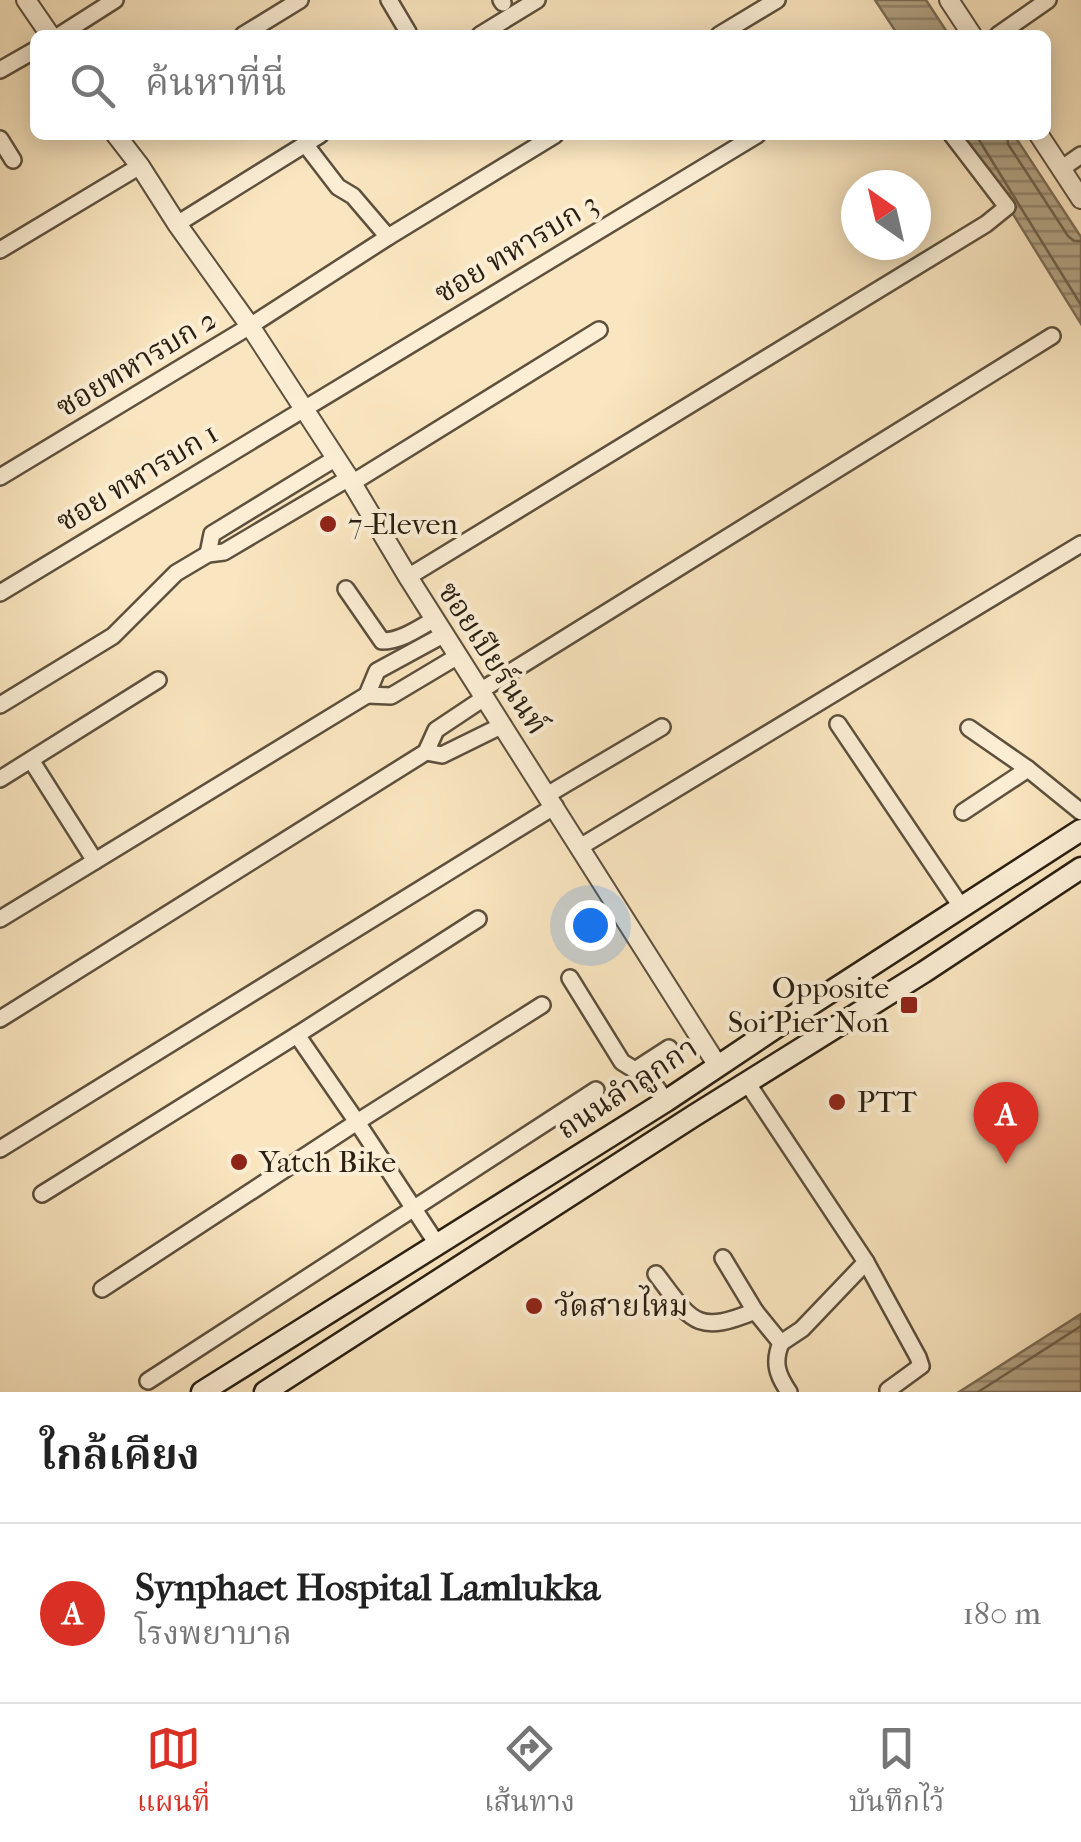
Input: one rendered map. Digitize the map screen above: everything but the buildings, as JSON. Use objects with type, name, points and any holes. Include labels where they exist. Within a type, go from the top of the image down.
[{"type":"main road","name":"ถนนลำลูกกา","points":[[202,1392],[666,1101],[1081,830]]},
{"type":"main road","name":"ถนนลำลูกกา","points":[[265,1392],[1080,871]]},
{"type":"main road","points":[[349,1300],[369,1324]]},
{"type":"street","points":[[26,0],[47,30]]},
{"type":"street","points":[[68,30],[115,0]]},
{"type":"street","points":[[251,30],[300,0]]},
{"type":"street","points":[[389,0],[407,30]]},
{"type":"street","points":[[488,30],[537,0]]},
{"type":"street","points":[[728,30],[777,0]]},
{"type":"street","points":[[949,0],[969,30]]},
{"type":"street","points":[[1005,30],[1048,0]]},
{"type":"street","points":[[0,70],[30,53]]},
{"type":"street","points":[[0,139],[14,160]]},
{"type":"street","name":"ซอยเปียร์นนท์","points":[[120,140],[250,326],[351,481],[718,1066]]},
{"type":"street","points":[[177,224],[312,140],[338,187],[353,196],[388,237]]},
{"type":"street","name":"ซอยทหารบก 2","points":[[0,477],[547,140]]},
{"type":"street","name":"ซอย ทหารบก 3","points":[[303,408],[748,140]]},
{"type":"street","points":[[408,577],[986,224],[1007,206],[956,140]]},
{"type":"street","points":[[1042,140],[1081,198]]},
{"type":"street","points":[[1062,169],[1081,155]]},
{"type":"street","points":[[0,250],[140,166]]},
{"type":"street","points":[[0,705],[113,636],[176,573],[208,554],[224,552],[351,481],[599,330]]},
{"type":"street","points":[[0,1019],[426,752],[436,730],[482,695],[1052,336]]},
{"type":"street","name":"ซอย ทหารบก 1","points":[[0,592],[303,408]]},
{"type":"street","points":[[208,554],[212,534],[336,458]]},
{"type":"street","points":[[580,847],[1081,544]]},
{"type":"street","points":[[346,589],[382,641],[440,626]]},
{"type":"street","points":[[367,695],[377,671],[440,626]]},
{"type":"street","points":[[0,919],[367,695],[390,696],[458,656]]},
{"type":"street","points":[[0,779],[158,680]]},
{"type":"street","points":[[426,752],[442,755],[503,724]]},
{"type":"street","points":[[838,724],[962,908]]},
{"type":"street","points":[[0,1149],[662,726]]},
{"type":"street","points":[[969,728],[1028,768],[1081,812]]},
{"type":"street","points":[[31,760],[95,861]]},
{"type":"street","points":[[963,812],[1028,768]]},
{"type":"street","points":[[42,1194],[478,919]]},
{"type":"street","points":[[570,978],[622,1062],[635,1070],[670,1048]]},
{"type":"street","points":[[102,1289],[542,1005]]},
{"type":"street","points":[[297,1036],[437,1244]]},
{"type":"street","points":[[642,1067],[666,1101]]},
{"type":"street","points":[[748,1084],[866,1262],[918,1357],[920,1366],[888,1390]]},
{"type":"street","points":[[148,1381],[596,1090]]},
{"type":"street","points":[[723,1258],[755,1311],[781,1343]]},
{"type":"street","points":[[789,1392],[776,1365],[781,1343],[802,1329],[866,1262]]},
{"type":"street","points":[[656,1274],[696,1322],[728,1322],[755,1311]]},
{"type":"water","points":[[875,0],[926,0],[946,30],[895,30]]},
{"type":"water","points":[[967,140],[1017,140],[1081,237],[1081,324]]},
{"type":"water","points":[[1081,1314],[1081,1392],[959,1392]]},
{"type":"place","name":"7-Eleven","points":[[328,524]]},
{"type":"place","name":"Opposite Soi Pier Non","points":[[909,1005]]},
{"type":"place","name":"PTT","points":[[837,1102]]},
{"type":"place","name":"Yatch Bike","points":[[239,1162]]},
{"type":"place","name":"Synphaet Hospital Lamlukka","points":[[1006,1164]]},
{"type":"place","name":"วัดสายไหม","points":[[534,1306]]}]
